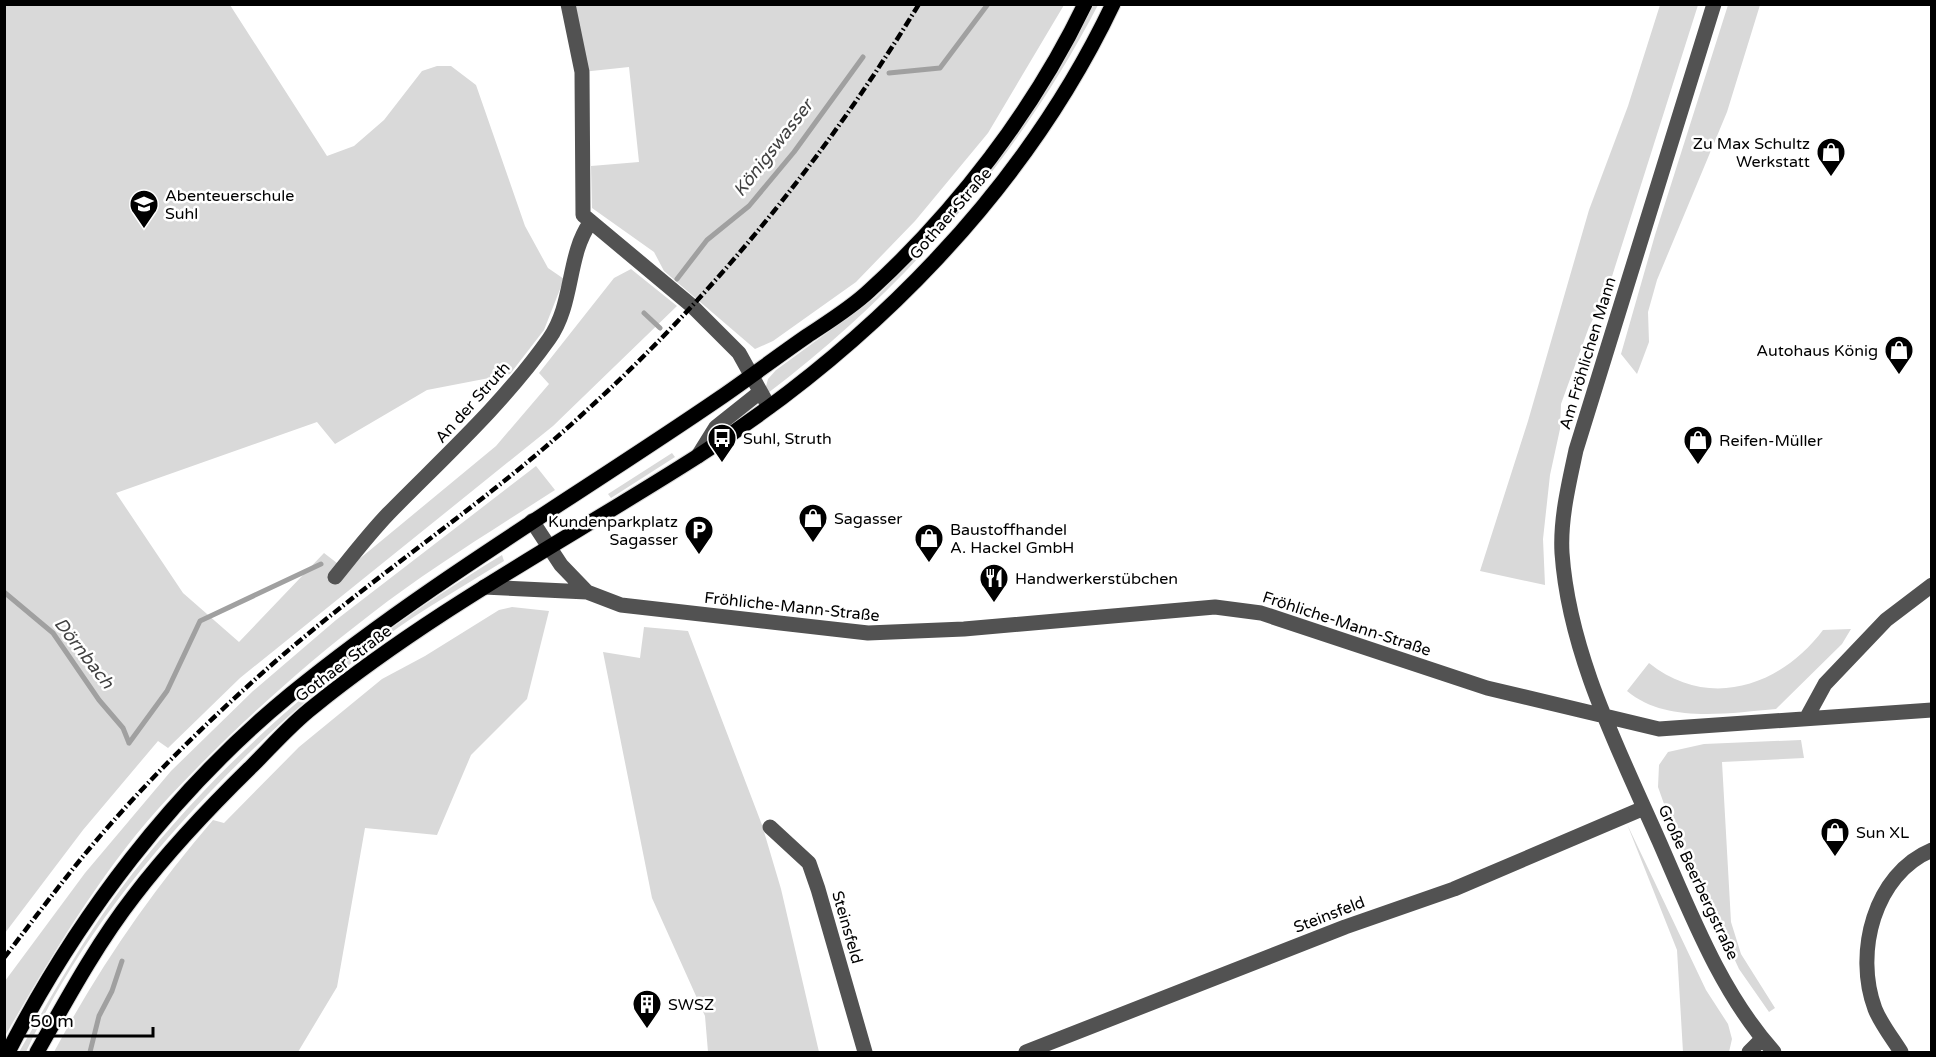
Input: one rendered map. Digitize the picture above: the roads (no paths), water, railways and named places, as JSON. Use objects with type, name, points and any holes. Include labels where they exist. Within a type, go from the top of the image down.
[{"type":"main road","name":"Gothaer Straße","points":[[8,1053],[51,976],[90,916],[156,828],[232,748],[272,711],[373,631],[532,521],[664,436],[866,295],[930,228],[1001,142],[1057,56],[1085,4]]},
{"type":"main road","name":"Gothaer Straße","points":[[37,1053],[75,984],[119,918],[178,841],[310,709],[415,630],[698,456],[769,407],[863,332],[902,295],[983,206],[1057,103],[1113,4]]},
{"type":"street","points":[[568,4],[582,72],[583,215],[692,306],[739,353],[769,407]]},
{"type":"street","name":"Am Fröhlichen Mann","points":[[1606,718],[1577,635],[1567,591],[1562,552],[1567,493],[1576,450],[1714,4]]},
{"type":"street","name":"An der Struth","points":[[335,577],[388,514],[507,394],[551,337],[565,307],[582,235],[590,223]]},
{"type":"street","points":[[698,456],[716,427],[760,392]]},
{"type":"street","name":"Fröhliche-Mann-Straße","points":[[532,521],[567,573],[587,592],[621,605],[868,633],[964,629],[1215,607],[1245,610],[1298,624],[1486,688],[1606,718],[1667,729],[1807,717],[1932,710]]},
{"type":"street","points":[[1807,717],[1825,684],[1886,620],[1932,585]]},
{"type":"street","points":[[484,587],[587,592]]},
{"type":"street","name":"Große Beerbergstraße","points":[[1606,718],[1644,808],[1718,968],[1762,1039],[1774,1053]]},
{"type":"street","name":"Steinsfeld","points":[[1026,1053],[1345,927],[1455,889],[1644,808]]},
{"type":"street","name":"Steinsfeld","points":[[770,826],[808,863],[818,889],[865,1053]]},
{"type":"street","points":[[1901,1053],[1875,1009],[1867,970],[1869,940],[1880,900],[1888,885],[1918,856],[1932,850]]},
{"type":"street","points":[[1749,1053],[1762,1039]]},
{"type":"waterway","name":"Königswasser","points":[[889,73],[940,68],[988,4]]},
{"type":"waterway","name":"Königswasser","points":[[677,279],[707,240],[749,206],[794,152],[863,57]]},
{"type":"waterway","name":"Königswasser","points":[[644,313],[660,328]]},
{"type":"waterway","name":"Königswasser","points":[[129,743],[167,691],[200,621],[321,564]]},
{"type":"waterway","name":"Dörnbach","points":[[4,592],[53,633],[99,700],[123,728],[129,743]]},
{"type":"waterway","name":"Dörnbach","points":[[90,1052],[99,1016],[112,991],[122,961]]},
{"type":"railway","points":[[4,958],[95,842],[162,768],[210,721],[321,623],[513,474],[634,366],[725,270],[808,168],[847,115],[919,4]]},
{"type":"place","name":"Zu Max Schultz Werkstatt","points":[[1831,178]]},
{"type":"place","name":"Abenteuerschule Suhl","points":[[144,230]]},
{"type":"place","name":"Autohaus König","points":[[1899,376]]},
{"type":"place","name":"Suhl, Struth","points":[[722,464]]},
{"type":"place","name":"Reifen-Müller","points":[[1698,466]]},
{"type":"place","name":"Sagasser","points":[[813,544]]},
{"type":"place","name":"Kundenparkplatz Sagasser","points":[[699,556]]},
{"type":"place","name":"Baustoffhandel A. Hackel GmbH","points":[[929,564]]},
{"type":"place","name":"Handwerkerstübchen","points":[[994,604]]},
{"type":"place","name":"Sun XL","points":[[1835,858]]},
{"type":"place","name":"SWSZ","points":[[647,1030]]}]
